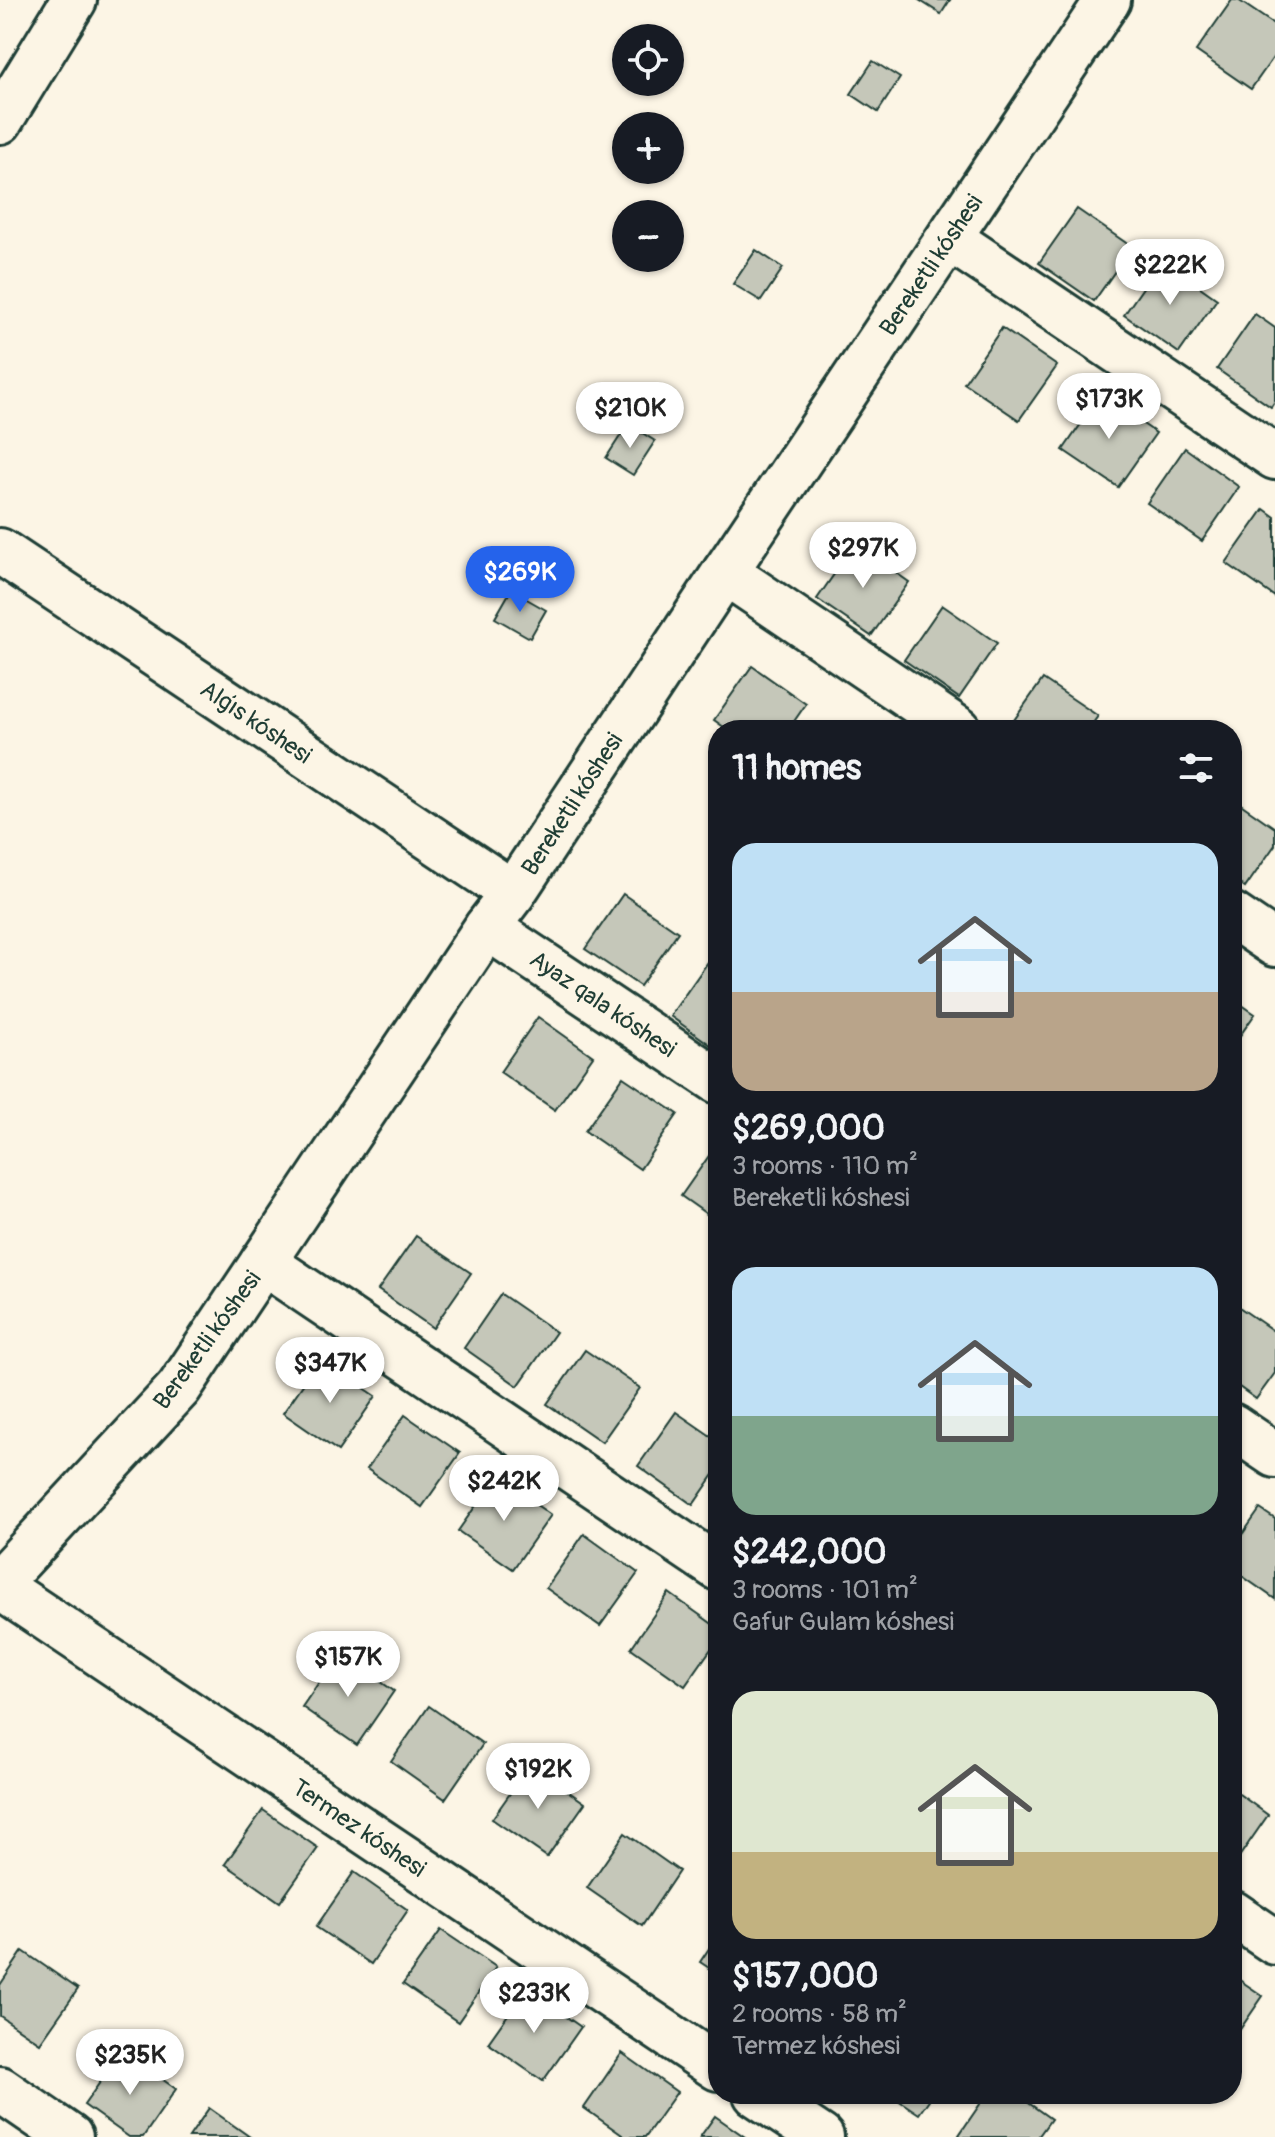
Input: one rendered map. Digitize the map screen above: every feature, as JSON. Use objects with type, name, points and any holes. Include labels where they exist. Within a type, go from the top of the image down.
[{"type":"street","points":[[0,121],[74,0]]},
{"type":"street","name":"Bereketli kóshesi","points":[[0,1581],[179,1388],[1108,0]]},
{"type":"street","points":[[949,238],[1275,457]]},
{"type":"street","name":"Alǵıs kóshesi","points":[[0,551],[500,910]]},
{"type":"street","points":[[725,572],[944,720]]},
{"type":"street","name":"Ayaz qala kóshesi","points":[[500,910],[708,1073]]},
{"type":"street","points":[[1242,922],[1275,944]]},
{"type":"street","points":[[263,1262],[708,1561]]},
{"type":"street","points":[[1242,1433],[1275,1455]]},
{"type":"street","name":"Termez kóshesi","points":[[0,1587],[708,2061]]},
{"type":"street","points":[[1242,1920],[1275,1942]]},
{"type":"street","points":[[0,2089],[70,2137]]},
{"type":"street","points":[[771,2104],[821,2137]]},
{"type":"building","points":[[919,0],[950,0],[941,14]]},
{"type":"building","points":[[1232,0],[1238,0],[1275,25],[1275,55],[1251,89],[1196,51]]},
{"type":"building","points":[[873,61],[900,78],[878,112],[851,94]]},
{"type":"building","points":[[1077,209],[1132,247],[1094,301],[1039,263]]},
{"type":"building","points":[[756,250],[783,268],[761,301],[733,284]]},
{"type":"building","points":[[1162,260],[1217,299],[1179,353],[1124,315]]},
{"type":"building","points":[[1255,314],[1275,328],[1275,401],[1271,407],[1217,369]]},
{"type":"building","points":[[1002,328],[1057,366],[1019,420],[964,383]]},
{"type":"building","points":[[1101,395],[1156,433],[1118,487],[1063,450]]},
{"type":"building","points":[[628,424],[655,441],[633,475],[606,458]]},
{"type":"building","points":[[1185,448],[1239,487],[1202,541],[1147,503]]},
{"type":"building","points":[[1264,509],[1275,517],[1275,597],[1226,563]]},
{"type":"building","points":[[855,544],[909,582],[871,636],[817,599]]},
{"type":"building","points":[[511,590],[546,610],[530,638],[495,618]]},
{"type":"building","points":[[942,605],[997,643],[959,698],[904,660]]},
{"type":"building","points":[[752,666],[806,704],[795,720],[714,720]]},
{"type":"building","points":[[1043,679],[1098,716],[1095,720],[1014,720]]},
{"type":"building","points":[[1242,805],[1275,828],[1275,845],[1245,888],[1242,886]]},
{"type":"building","points":[[623,894],[678,932],[640,986],[585,949]]},
{"type":"building","points":[[708,962],[708,1043],[670,1016]]},
{"type":"building","points":[[1242,1005],[1255,1014],[1242,1033]]},
{"type":"building","points":[[538,1017],[593,1056],[555,1110],[500,1072]]},
{"type":"building","points":[[623,1077],[678,1114],[640,1169],[585,1131]]},
{"type":"building","points":[[708,1157],[708,1215],[681,1196]]},
{"type":"building","points":[[416,1236],[471,1273],[433,1328],[378,1290]]},
{"type":"building","points":[[501,1294],[556,1332],[518,1386],[464,1348]]},
{"type":"building","points":[[1242,1309],[1275,1332],[1275,1373],[1256,1399],[1242,1389]]},
{"type":"building","points":[[585,1350],[640,1388],[602,1442],[547,1404]]},
{"type":"building","points":[[321,1359],[376,1396],[338,1451],[283,1413]]},
{"type":"building","points":[[676,1412],[708,1434],[708,1483],[693,1505],[638,1466]]},
{"type":"building","points":[[405,1415],[460,1453],[422,1507],[367,1469]]},
{"type":"building","points":[[496,1477],[551,1515],[513,1569],[458,1531]]},
{"type":"building","points":[[1260,1509],[1275,1519],[1275,1599],[1242,1576],[1242,1535]]},
{"type":"building","points":[[584,1534],[638,1573],[600,1626],[546,1588]]},
{"type":"building","points":[[669,1593],[708,1621],[708,1653],[685,1686],[631,1648]]},
{"type":"building","points":[[339,1653],[394,1691],[357,1745],[302,1707]]},
{"type":"building","points":[[429,1706],[483,1744],[445,1799],[391,1761]]},
{"type":"building","points":[[530,1765],[585,1803],[547,1857],[492,1819]]},
{"type":"building","points":[[1242,1796],[1268,1815],[1242,1853]]},
{"type":"building","points":[[263,1810],[318,1848],[280,1902],[225,1864]]},
{"type":"building","points":[[625,1833],[679,1871],[642,1926],[587,1888]]},
{"type":"building","points":[[354,1872],[408,1910],[371,1964],[316,1927]]},
{"type":"building","points":[[441,1930],[496,1967],[458,2022],[403,1984]]},
{"type":"building","points":[[708,1950],[708,1967],[700,1962]]},
{"type":"building","points":[[23,1951],[78,1989],[40,2043],[0,2016],[0,1985]]},
{"type":"building","points":[[1242,1982],[1263,1996],[1242,2026]]},
{"type":"building","points":[[526,1989],[581,2027],[543,2081],[488,2043]]},
{"type":"building","points":[[122,2051],[176,2089],[143,2137],[129,2137],[84,2105]]},
{"type":"building","points":[[622,2053],[677,2092],[645,2137],[625,2137],[584,2108]]},
{"type":"building","points":[[904,2104],[926,2104],[919,2114]]},
{"type":"building","points":[[980,2104],[1030,2104],[1051,2119],[1038,2137],[959,2135]]},
{"type":"building","points":[[209,2108],[250,2137],[189,2137]]},
{"type":"building","points":[[715,2116],[745,2137],[700,2137]]}]
